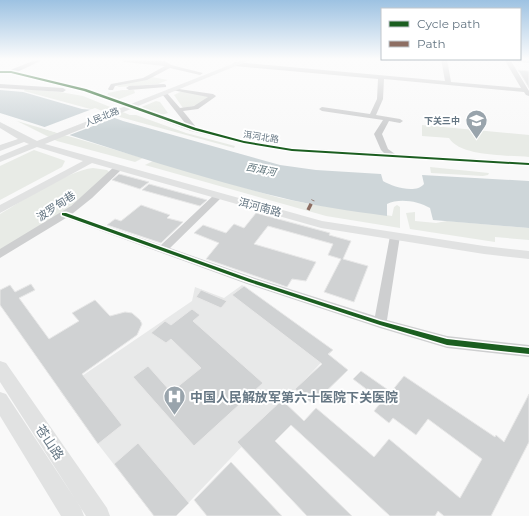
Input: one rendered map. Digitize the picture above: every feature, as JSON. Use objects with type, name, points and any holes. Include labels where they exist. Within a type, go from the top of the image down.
[{"type":"main road","name":"人民北路","points":[[0,159],[153,97],[179,83]]},
{"type":"main road","name":"人民北路","points":[[48,130],[142,94],[174,89],[188,83]]},
{"type":"main road","name":"洱河南路","points":[[1,124],[16,127],[49,144],[118,168],[321,224],[484,250],[529,255]]},
{"type":"main road","name":"洱河南路","points":[[1,124],[36,144],[324,218],[482,244],[529,249]]},
{"type":"main road","points":[[0,148],[33,136]]},
{"type":"main road","points":[[0,205],[91,158]]},
{"type":"main road","points":[[0,210],[91,158]]},
{"type":"main road","name":"苍山路","points":[[0,368],[99,516]]},
{"type":"main road","name":"苍山路","points":[[0,400],[73,516]]},
{"type":"street","name":"洱河北路","points":[[57,83],[93,92],[223,138],[268,146],[338,153],[529,164]]},
{"type":"street","points":[[111,89],[113,85],[123,83]]},
{"type":"street","points":[[372,117],[380,99],[381,83]]},
{"type":"street","points":[[438,83],[525,90]]},
{"type":"street","points":[[521,83],[529,96]]},
{"type":"street","points":[[0,86],[93,92]]},
{"type":"street","points":[[174,89],[213,96],[196,108],[178,110]]},
{"type":"street","points":[[85,90],[164,90],[178,110],[195,129]]},
{"type":"street","points":[[322,109],[400,121]]},
{"type":"street","points":[[387,119],[378,134],[385,150],[392,155]]},
{"type":"street","name":"波罗甸巷","points":[[0,254],[85,199],[104,179],[118,168]]},
{"type":"street","points":[[162,250],[218,196]]},
{"type":"street","points":[[64,214],[251,281],[380,323],[447,342],[529,351]]},
{"type":"street","points":[[380,323],[394,236]]},
{"type":"shaded area","points":[[128,83],[160,83],[119,87],[117,86]]},
{"type":"shaded area","points":[[25,89],[60,92],[83,96],[130,115],[136,115],[186,133],[235,146],[234,148],[24,91]]},
{"type":"shaded area","points":[[122,90],[134,90],[135,93],[117,100],[107,96],[108,93]]},
{"type":"shaded area","points":[[182,91],[211,96],[198,105],[183,108],[174,95]]},
{"type":"shaded area","points":[[156,101],[160,102],[168,113],[161,115],[139,108]]},
{"type":"shaded area","points":[[17,121],[143,158],[135,162],[57,141]]},
{"type":"shaded area","points":[[422,125],[529,135],[529,157],[486,154],[463,149],[449,138],[422,136]]},
{"type":"shaded area","points":[[34,150],[65,161],[62,167],[0,200],[0,166]]},
{"type":"shaded area","points":[[153,161],[280,198],[310,204],[392,216],[394,207],[397,205],[400,207],[400,228],[326,216],[145,165]]},
{"type":"shaded area","points":[[430,167],[489,173],[488,175],[483,176],[431,173]]},
{"type":"shaded area","points":[[93,168],[107,170],[109,172],[64,212],[0,253],[0,214],[58,180],[71,174]]},
{"type":"shaded area","points":[[415,212],[415,221],[436,223],[447,221],[529,228],[529,240],[495,237],[495,242],[410,229],[406,213]]},
{"type":"shaded area","name":"中国人民解放军第六十医院下关医院","points":[[242,285],[333,350],[176,516],[154,516],[98,444],[60,391],[192,301],[195,287],[224,298]]},
{"type":"water","name":"西洱河","points":[[0,90],[23,92],[82,109],[93,110],[123,121],[280,165],[316,170],[381,174],[383,181],[404,188],[416,189],[420,187],[424,184],[422,175],[529,181],[529,228],[433,220],[430,208],[408,201],[397,201],[387,204],[387,216],[306,203],[244,188],[174,168],[0,113]]},
{"type":"pier","points":[[95,108],[117,117],[67,136],[42,128]]},
{"type":"building","points":[[119,174],[149,182],[140,189],[112,180]]},
{"type":"building","points":[[149,184],[207,200],[200,206],[142,190]]},
{"type":"building","points":[[141,205],[170,215],[167,218],[183,222],[161,243],[107,225],[115,219],[121,221]]},
{"type":"building","points":[[256,213],[330,233],[329,235],[351,241],[343,259],[368,266],[354,302],[324,292],[341,259],[328,255],[333,244],[268,226],[254,244],[316,262],[306,281],[292,279],[287,287],[206,259],[219,243],[194,233],[203,225],[226,233],[234,224],[244,228]]},
{"type":"building","points":[[31,284],[35,290],[19,298],[49,339],[79,321],[72,313],[95,300],[110,316],[125,312],[132,313],[140,320],[142,324],[137,335],[82,374],[122,425],[98,444],[0,305],[0,290],[10,285],[15,292]]},
{"type":"building","points":[[244,286],[333,350],[328,354],[348,370],[313,404],[295,389],[322,364],[232,295]]},
{"type":"building","points":[[201,290],[227,301],[221,308],[196,297]]},
{"type":"building","points":[[192,309],[200,315],[193,321],[263,383],[194,446],[133,377],[148,366],[171,392],[201,368],[171,339],[166,343],[151,333],[165,321],[171,325]]},
{"type":"building","points":[[361,371],[391,392],[404,376],[495,437],[496,435],[504,442],[529,394],[529,442],[491,516],[444,516],[438,511],[435,516],[390,516],[291,425],[275,441],[352,516],[307,516],[237,442],[282,400],[304,421],[316,408],[374,457],[389,439],[460,498],[482,459],[428,419],[416,435],[393,418],[389,423],[374,411],[382,401],[353,379]]},
{"type":"building","points":[[138,443],[189,503],[176,516],[154,516],[114,464]]},
{"type":"building","points":[[231,462],[282,516],[207,516],[194,500]]},
{"type":"marked path","points":[[308,210],[313,200]]},
{"type":"cycle path","points":[[57,83],[85,90],[195,129],[244,142],[292,150],[529,164]]},
{"type":"cycle path","points":[[64,214],[251,281],[380,323],[447,342],[529,351]]},
{"type":"place","name":"下关三中","points":[[476,140]]},
{"type":"place","name":"中国人民解放军第六十医院下关医院","points":[[174,416]]}]
